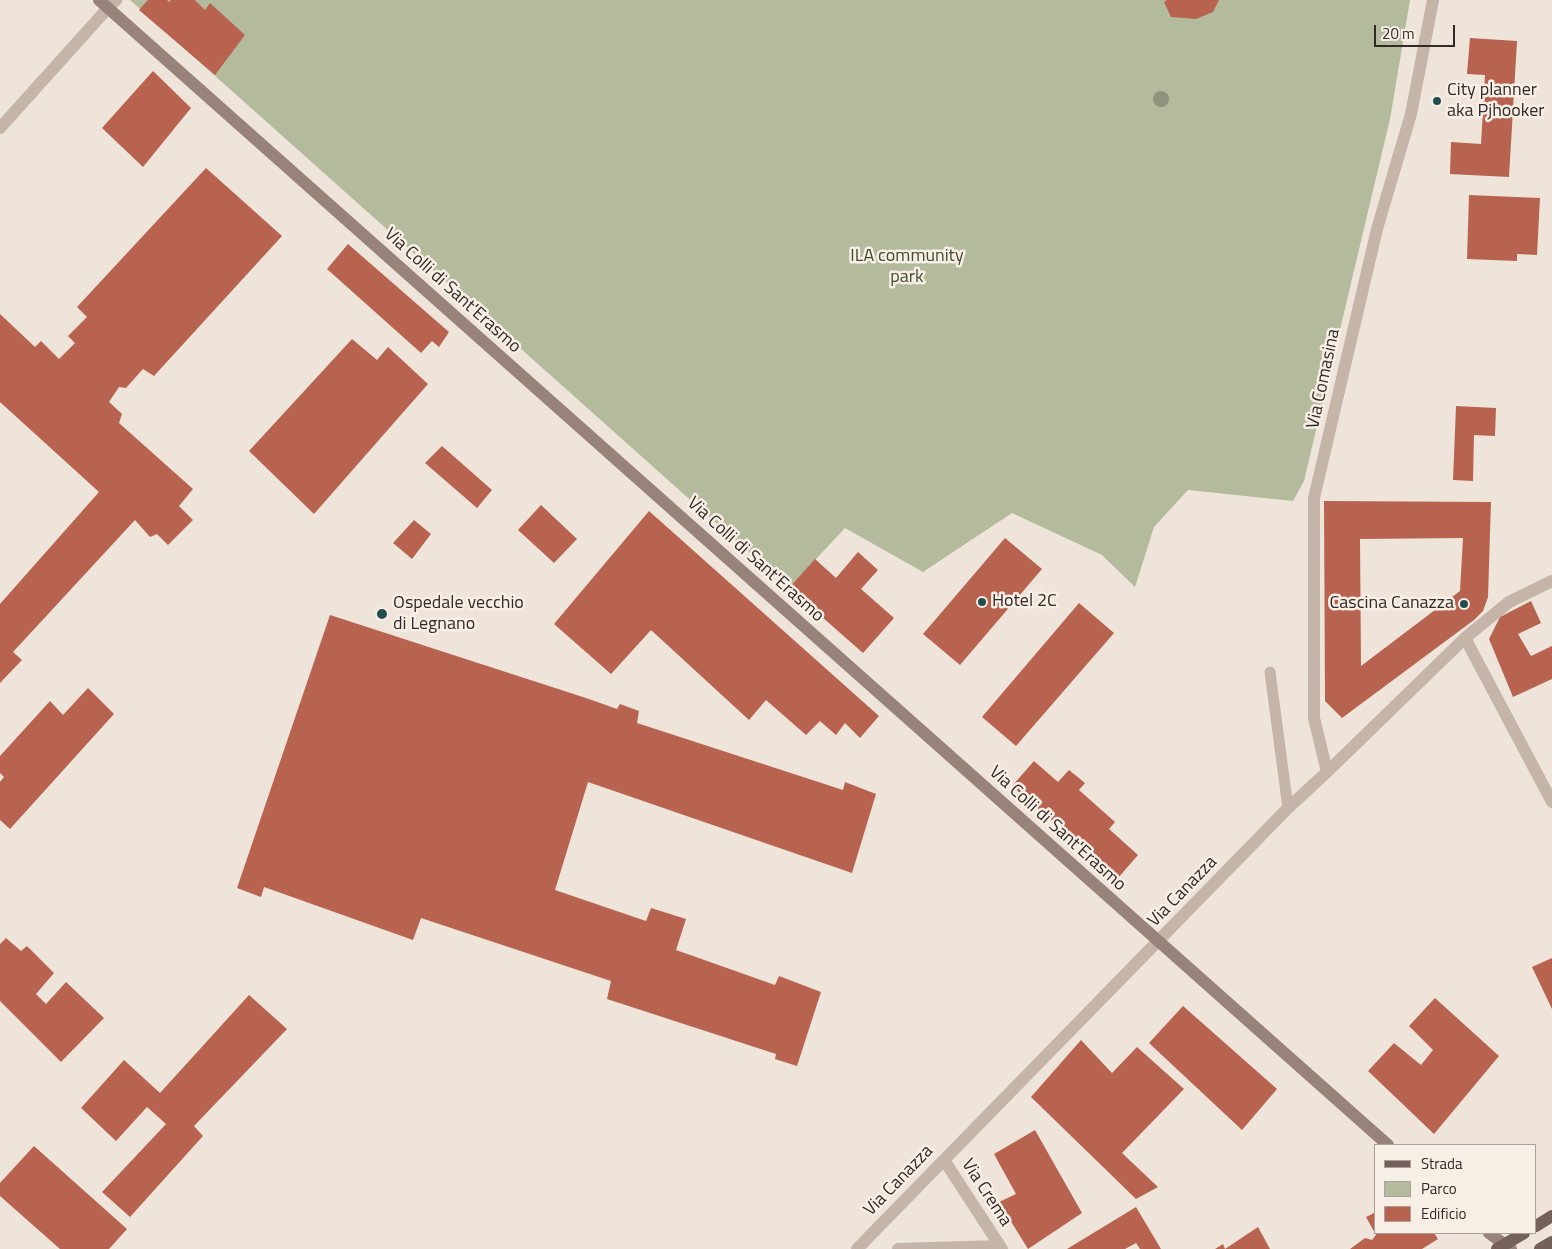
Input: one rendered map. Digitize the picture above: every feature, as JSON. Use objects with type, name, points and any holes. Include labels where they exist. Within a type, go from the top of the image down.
[{"type":"main road","points":[[1537,1225],[1552,1216]]},
{"type":"main road","points":[[1504,1247],[1523,1234]]},
{"type":"main road","points":[[1540,1249],[1552,1242]]},
{"type":"street","name":"Via Comasina","points":[[1327,772],[1314,718],[1314,498],[1377,229],[1411,114],[1433,0]]},
{"type":"street","points":[[0,128],[108,3]]},
{"type":"street","name":"Via Colli di Sant'Erasmo","points":[[108,3],[1158,942],[1387,1144]]},
{"type":"street","name":"Via Canazza","points":[[857,1249],[1288,808],[1465,638],[1509,602],[1552,581]]},
{"type":"street","points":[[1465,638],[1552,802]]},
{"type":"street","name":"Via Crema","points":[[944,1160],[1001,1247]]},
{"type":"street","points":[[1491,1234],[1504,1247]]},
{"type":"street","name":"Via Crema","points":[[898,1249],[1001,1247]]},
{"type":"lane","points":[[1270,672],[1288,808]]},
{"type":"green space","name":"ILA community park","points":[[130,0],[1410,0],[1390,119],[1304,481],[1293,501],[1188,490],[1154,527],[1135,587],[1102,555],[1012,513],[923,572],[845,528],[789,588]]},
{"type":"building","points":[[148,0],[167,0],[169,2],[171,0],[195,0],[205,10],[210,3],[245,35],[215,75],[139,10]]},
{"type":"building","points":[[1167,0],[1219,0],[1213,12],[1196,19],[1171,17],[1164,2]]},
{"type":"building","points":[[1470,38],[1517,41],[1509,177],[1450,174],[1451,142],[1481,144],[1485,75],[1467,74]]},
{"type":"building","points":[[153,71],[191,108],[143,167],[102,128]]},
{"type":"building","points":[[206,168],[282,236],[154,376],[143,369],[126,388],[119,387],[109,402],[122,414],[119,423],[193,489],[179,506],[193,520],[168,545],[157,534],[150,537],[135,520],[13,652],[22,660],[0,683],[0,604],[99,492],[0,402],[0,314],[35,347],[41,341],[59,359],[75,343],[68,336],[87,317],[77,307]]},
{"type":"building","points":[[1469,195],[1540,198],[1537,255],[1517,254],[1517,261],[1467,259]]},
{"type":"building","points":[[348,244],[449,332],[439,347],[432,341],[421,353],[327,269]]},
{"type":"building","points":[[352,339],[377,360],[388,347],[428,384],[314,514],[249,451]]},
{"type":"building","points":[[1456,406],[1496,408],[1495,436],[1474,435],[1473,481],[1453,480]]},
{"type":"building","points":[[442,446],[492,490],[477,508],[425,463]]},
{"type":"building","name":"Cascina Canazza","points":[[1324,501],[1491,502],[1488,597],[1483,611],[1474,620],[1342,718],[1325,701]],"holes":[[[1463,538],[1460,591],[1361,666],[1360,539]]]},
{"type":"building","points":[[541,505],[577,539],[554,563],[518,530]]},
{"type":"building","points":[[649,511],[879,716],[860,738],[845,723],[836,735],[820,721],[806,735],[766,700],[749,720],[651,630],[611,674],[554,624]]},
{"type":"building","points":[[414,520],[431,534],[412,559],[393,543]]},
{"type":"building","name":"Hotel 2C","points":[[1005,538],[1042,569],[960,665],[923,634]]},
{"type":"building","points":[[858,552],[878,570],[861,589],[894,618],[863,653],[789,588],[815,559],[836,578]]},
{"type":"building","points":[[1531,601],[1541,623],[1518,634],[1531,656],[1552,646],[1552,679],[1513,697],[1489,639],[1500,617]]},
{"type":"building","points":[[1079,603],[1114,633],[1016,746],[982,717]]},
{"type":"building","points":[[330,615],[617,709],[620,704],[639,711],[637,723],[843,790],[845,782],[876,794],[852,873],[588,782],[555,890],[646,921],[651,908],[686,919],[676,950],[775,985],[779,976],[821,992],[797,1066],[775,1059],[776,1054],[607,999],[611,981],[421,918],[413,940],[264,887],[261,897],[237,888]]},
{"type":"building","points":[[88,688],[114,714],[10,829],[0,820],[0,782],[4,777],[0,773],[0,756],[50,701],[63,715]]},
{"type":"building","points":[[1034,761],[1058,782],[1069,770],[1085,783],[1079,790],[1115,822],[1109,829],[1138,855],[1118,878],[1012,786]]},
{"type":"building","points":[[6,938],[21,951],[27,946],[54,973],[36,994],[46,1004],[66,982],[104,1018],[61,1062],[0,1001],[0,944]]},
{"type":"building","points":[[1552,958],[1552,1009],[1532,967]]},
{"type":"building","points":[[249,995],[287,1029],[194,1126],[203,1136],[130,1217],[102,1192],[166,1124],[147,1107],[116,1141],[81,1108],[124,1060],[160,1093]]},
{"type":"building","points":[[1435,998],[1499,1056],[1434,1134],[1368,1071],[1394,1043],[1421,1065],[1433,1050],[1409,1026]]},
{"type":"building","points":[[1183,1006],[1277,1089],[1242,1130],[1149,1043]]},
{"type":"building","points":[[1081,1040],[1112,1073],[1137,1047],[1184,1089],[1122,1153],[1158,1187],[1136,1199],[1031,1097]]},
{"type":"building","points":[[1035,1130],[1082,1213],[1028,1249],[999,1202],[1016,1194],[994,1154]]},
{"type":"building","points":[[34,1146],[127,1229],[109,1249],[60,1249],[0,1196],[0,1183]]},
{"type":"building","points":[[1136,1207],[1161,1249],[1140,1249],[1136,1243],[1125,1249],[1067,1249]]},
{"type":"building","points":[[1374,1213],[1374,1231],[1366,1217]]},
{"type":"building","points":[[1258,1227],[1270,1249],[1225,1249]]},
{"type":"building","points":[[1435,1234],[1438,1239],[1422,1249],[1350,1249],[1365,1238],[1372,1240],[1376,1235]]},
{"type":"building","points":[[1223,1244],[1225,1249],[1215,1249]]},
{"type":"place","name":"City planner aka Pjhooker","points":[[1437,101]]},
{"type":"place","name":"Hotel 2C","points":[[982,602]]},
{"type":"place","name":"Cascina Canazza","points":[[1464,604]]},
{"type":"place","name":"Ospedale vecchio di Legnano","points":[[382,614]]}]
